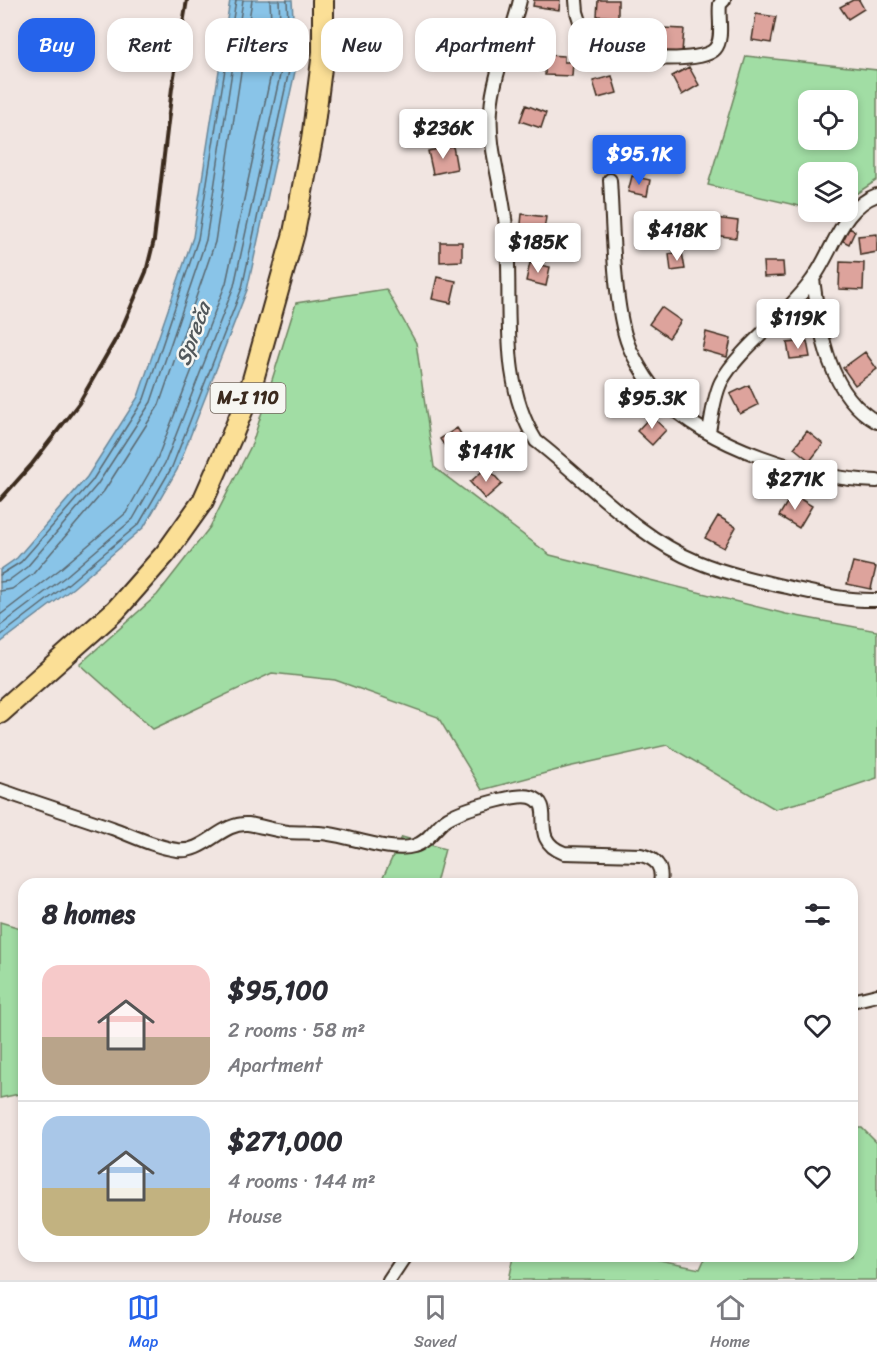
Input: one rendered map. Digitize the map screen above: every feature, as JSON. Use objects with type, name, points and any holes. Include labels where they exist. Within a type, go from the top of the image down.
[{"type":"main road","name":"M-I 110","points":[[0,713],[116,610],[166,553],[202,501],[222,459],[249,394],[294,233],[312,140],[323,52],[323,0]]},
{"type":"street","points":[[520,0],[514,28],[494,88],[490,120],[505,218],[512,382],[528,428],[536,441],[620,511],[652,536],[696,561],[802,590],[860,601],[877,600]]},
{"type":"street","points":[[576,0],[577,12],[586,40],[608,52],[632,57],[686,57],[711,52],[717,48],[720,40],[720,4],[724,0]]},
{"type":"street","points":[[610,180],[620,316],[630,350],[661,397],[709,431],[756,456],[796,470],[849,480],[877,481]]},
{"type":"street","points":[[709,431],[721,384],[735,362],[781,318],[813,279],[853,210],[877,195]]},
{"type":"street","points":[[813,279],[817,320],[823,345],[843,390],[855,406],[877,422]]},
{"type":"street","points":[[0,790],[157,844],[186,851],[231,827],[245,824],[287,832],[329,834],[401,848],[414,846],[424,841],[447,818],[464,810],[483,804],[529,796],[539,801],[544,809],[545,840],[552,849],[564,853],[641,855],[653,858],[659,864],[661,878]]},
{"type":"street","points":[[858,1000],[877,995]]},
{"type":"street","points":[[389,1280],[401,1262]]},
{"type":"green space","points":[[746,56],[877,70],[877,180],[858,192],[858,162],[798,162],[798,206],[708,185]]},
{"type":"green space","points":[[386,289],[416,343],[434,467],[550,555],[786,614],[877,631],[877,778],[775,809],[667,745],[568,767],[482,790],[438,717],[335,680],[272,673],[153,729],[80,664],[157,595],[210,527],[252,444],[296,303]]},
{"type":"green space","points":[[402,837],[445,849],[437,878],[383,878]]},
{"type":"green space","points":[[0,922],[18,927],[18,1094],[0,1098]]},
{"type":"green space","points":[[858,1128],[862,1128],[877,1143],[877,1280],[509,1280],[513,1262],[664,1262],[700,1269],[703,1262],[858,1262]]},
{"type":"water","points":[[230,0],[292,0],[293,18],[227,18]]},
{"type":"water","name":"Spreča","points":[[219,72],[295,72],[247,290],[177,470],[144,527],[73,588],[0,643],[0,570],[17,558],[87,477],[138,397],[193,237]]},
{"type":"building","points":[[534,0],[560,0],[559,10],[533,6]]},
{"type":"building","points":[[598,0],[618,0],[618,17],[597,16]]},
{"type":"building","points":[[853,0],[859,0],[864,9],[848,19],[840,7]]},
{"type":"building","points":[[756,14],[776,17],[771,43],[752,40]]},
{"type":"building","points":[[667,28],[684,29],[682,52],[667,51]]},
{"type":"building","points":[[556,56],[564,56],[564,62],[568,62],[568,72],[572,72],[572,76],[545,75],[545,72],[556,72]]},
{"type":"building","points":[[689,67],[699,85],[682,95],[672,76]]},
{"type":"building","points":[[612,76],[617,93],[598,98],[593,81]]},
{"type":"building","points":[[526,105],[546,113],[541,128],[520,121]]},
{"type":"building","points":[[453,146],[457,169],[433,174],[428,151]]},
{"type":"building","points":[[632,176],[650,180],[647,196],[628,192]]},
{"type":"building","points":[[522,214],[546,217],[543,237],[520,234]]},
{"type":"building","points":[[715,218],[738,221],[736,238],[713,235]]},
{"type":"building","points":[[849,228],[855,231],[849,244],[843,241]]},
{"type":"building","points":[[877,234],[877,252],[860,255],[858,236]]},
{"type":"building","points":[[440,242],[462,242],[462,261],[440,262]]},
{"type":"building","points":[[682,252],[685,269],[671,271],[669,254]]},
{"type":"building","points":[[763,262],[783,262],[784,276],[764,277]]},
{"type":"building","points":[[840,262],[864,263],[863,290],[839,289]]},
{"type":"building","points":[[530,263],[550,267],[546,286],[526,281]]},
{"type":"building","points":[[437,277],[456,281],[451,303],[432,299]]},
{"type":"building","points":[[661,307],[681,321],[669,338],[649,324]]},
{"type":"building","points":[[706,332],[731,339],[727,357],[702,350]]},
{"type":"building","points":[[807,341],[810,357],[790,359],[787,343]]},
{"type":"building","points":[[865,352],[877,369],[855,385],[843,368]]},
{"type":"building","points":[[749,385],[758,405],[740,414],[730,394]]},
{"type":"building","points":[[651,416],[666,430],[652,445],[637,431]]},
{"type":"building","points":[[457,428],[469,446],[452,457],[440,439]]},
{"type":"building","points":[[807,431],[823,444],[810,461],[794,448]]},
{"type":"building","points":[[487,467],[502,484],[485,499],[470,482]]},
{"type":"building","points":[[792,494],[812,506],[799,528],[779,516]]},
{"type":"building","points":[[718,516],[736,527],[724,548],[705,538]]},
{"type":"building","points":[[853,562],[876,567],[871,589],[847,584]]},
{"type":"railway","points":[[0,500],[32,464],[79,403],[121,330],[146,272],[154,240],[172,88],[187,0]]}]
